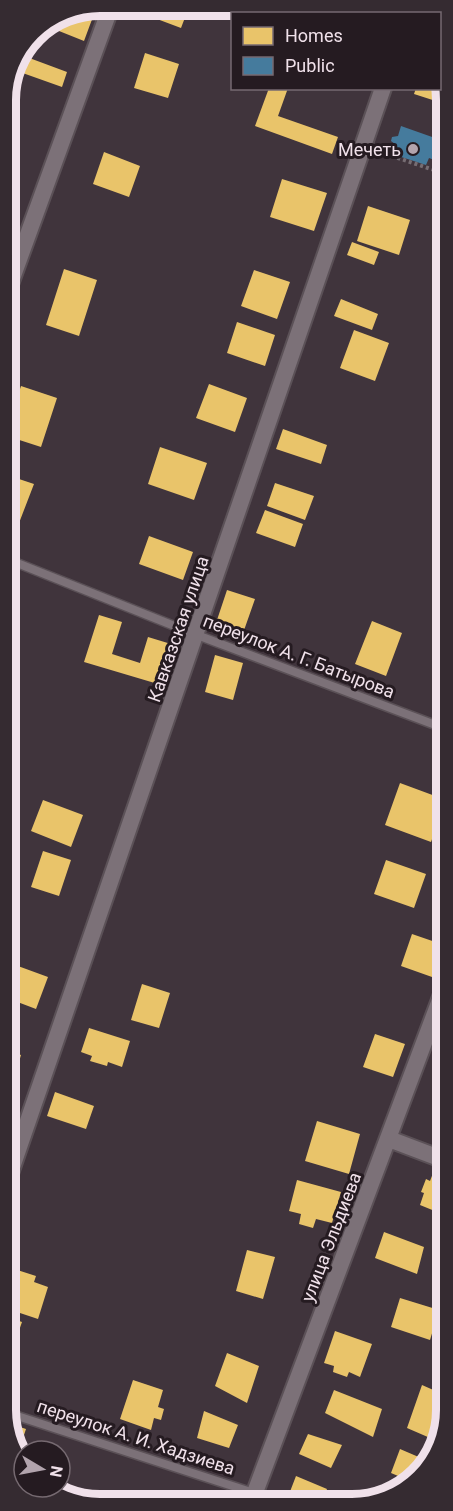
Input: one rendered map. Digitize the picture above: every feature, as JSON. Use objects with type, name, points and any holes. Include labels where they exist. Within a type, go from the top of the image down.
[{"type":"street","points":[[17,265],[107,16]]},
{"type":"street","name":"Кавказская улица","points":[[16,1158],[382,90]]},
{"type":"street","name":"улица Эльдиева","points":[[255,1494],[436,1011]]},
{"type":"street","points":[[389,1139],[436,1157]]},
{"type":"lane","name":"переулок А. Г. Батырова","points":[[17,563],[197,635],[436,725]]},
{"type":"lane","name":"переулок А. И. Хадзиева","points":[[17,1416],[241,1494]]},
{"type":"path","points":[[386,154],[436,171]]},
{"type":"building: Homes","points":[[149,16],[186,16],[181,28]]},
{"type":"building: Homes","points":[[93,17],[84,41],[56,30],[68,23]]},
{"type":"building: Homes","points":[[145,53],[179,64],[168,98],[134,88]]},
{"type":"building: Homes","points":[[28,58],[67,72],[62,87],[21,73]]},
{"type":"building: Homes","points":[[268,90],[287,90],[278,116],[338,137],[332,154],[255,126]]},
{"type":"building: Homes","points":[[415,90],[435,90],[436,101],[414,94]]},
{"type":"building: Homes","points":[[104,152],[140,166],[129,197],[93,184]]},
{"type":"building: Homes","points":[[282,179],[327,193],[314,231],[270,217]]},
{"type":"building: Homes","points":[[368,206],[410,220],[399,255],[357,241]]},
{"type":"building: Homes","points":[[352,242],[379,252],[374,265],[347,255]]},
{"type":"building: Homes","points":[[64,269],[97,280],[79,336],[46,325]]},
{"type":"building: Homes","points":[[254,270],[290,282],[277,319],[241,306]]},
{"type":"building: Homes","points":[[341,299],[378,314],[372,330],[334,316]]},
{"type":"building: Homes","points":[[237,322],[275,335],[265,366],[227,353]]},
{"type":"building: Homes","points":[[354,330],[389,343],[375,381],[340,368]]},
{"type":"building: Homes","points":[[209,384],[247,398],[235,432],[196,418]]},
{"type":"building: Homes","points":[[21,386],[57,398],[41,447],[17,439],[17,399]]},
{"type":"building: Homes","points":[[283,429],[327,445],[321,464],[276,449]]},
{"type":"building: Homes","points":[[160,447],[207,463],[194,500],[148,484]]},
{"type":"building: Homes","points":[[17,478],[34,484],[19,523],[17,522]]},
{"type":"building: Homes","points":[[275,483],[314,496],[305,520],[267,506]]},
{"type":"building: Homes","points":[[265,510],[303,524],[295,547],[256,533]]},
{"type":"building: Homes","points":[[149,536],[193,552],[183,580],[139,564]]},
{"type":"building: Homes","points":[[227,590],[255,599],[242,636],[215,626]]},
{"type":"building: Homes","points":[[99,615],[122,622],[112,654],[140,663],[148,637],[171,644],[158,684],[84,662]]},
{"type":"building: Homes","points":[[372,621],[402,633],[386,676],[355,664]]},
{"type":"building: Homes","points":[[215,655],[243,663],[233,700],[205,692]]},
{"type":"building: Homes","points":[[400,783],[436,796],[436,828],[431,842],[385,825]]},
{"type":"building: Homes","points":[[43,800],[83,815],[71,847],[31,831]]},
{"type":"building: Homes","points":[[43,851],[71,860],[59,896],[31,887]]},
{"type":"building: Homes","points":[[386,860],[426,874],[414,908],[374,894]]},
{"type":"building: Homes","points":[[412,934],[436,942],[436,966],[432,977],[401,966]]},
{"type":"building: Homes","points":[[16,965],[48,977],[36,1009],[16,1002]]},
{"type":"building: Homes","points":[[142,984],[170,993],[159,1028],[131,1020]]},
{"type":"building: Homes","points":[[89,1028],[130,1041],[122,1067],[108,1062],[107,1066],[90,1061],[92,1056],[81,1052]]},
{"type":"building: Homes","points":[[375,1034],[405,1044],[393,1077],[363,1067]]},
{"type":"building: Homes","points":[[16,1053],[21,1055],[16,1071]]},
{"type":"building: Homes","points":[[55,1092],[94,1106],[86,1129],[47,1116]]},
{"type":"building: Homes","points":[[317,1121],[360,1134],[349,1174],[305,1161]]},
{"type":"building: Homes","points":[[436,1168],[436,1212],[420,1205],[424,1193],[421,1192],[426,1179],[430,1181]]},
{"type":"building: Homes","points":[[297,1180],[341,1192],[332,1223],[316,1219],[313,1228],[299,1224],[301,1214],[289,1211]]},
{"type":"building: Homes","points":[[384,1232],[424,1247],[417,1274],[375,1258]]},
{"type":"building: Homes","points":[[247,1250],[275,1257],[263,1299],[236,1291]]},
{"type":"building: Homes","points":[[16,1270],[36,1276],[34,1282],[48,1287],[38,1319],[16,1312]]},
{"type":"building: Homes","points":[[400,1298],[436,1309],[436,1320],[430,1340],[391,1327]]},
{"type":"building: Homes","points":[[16,1320],[22,1322],[16,1339]]},
{"type":"building: Homes","points":[[335,1331],[372,1344],[360,1377],[349,1372],[347,1377],[333,1372],[334,1366],[324,1363]]},
{"type":"building: Homes","points":[[227,1353],[259,1366],[247,1403],[215,1386]]},
{"type":"building: Homes","points":[[133,1380],[163,1390],[158,1407],[164,1409],[161,1420],[154,1418],[151,1430],[120,1419]]},
{"type":"building: Homes","points":[[422,1385],[436,1391],[436,1416],[432,1439],[407,1428]]},
{"type":"building: Homes","points":[[334,1390],[382,1409],[373,1437],[325,1413]]},
{"type":"building: Homes","points":[[204,1411],[238,1425],[229,1448],[197,1438]]},
{"type":"building: Homes","points":[[18,1426],[26,1429],[23,1439],[21,1438]]},
{"type":"building: Homes","points":[[308,1434],[342,1445],[331,1468],[299,1454]]},
{"type":"building: Homes","points":[[400,1449],[421,1458],[403,1478],[391,1473]]},
{"type":"building: Homes","points":[[296,1476],[327,1489],[325,1494],[289,1494]]},
{"type":"building: Public","name":"Мечеть","points":[[401,126],[435,138],[436,161],[429,158],[426,165],[392,154],[395,144],[391,141],[392,137],[398,136]]},
{"type":"place","name":"Мечеть","points":[[413,149]]}]
